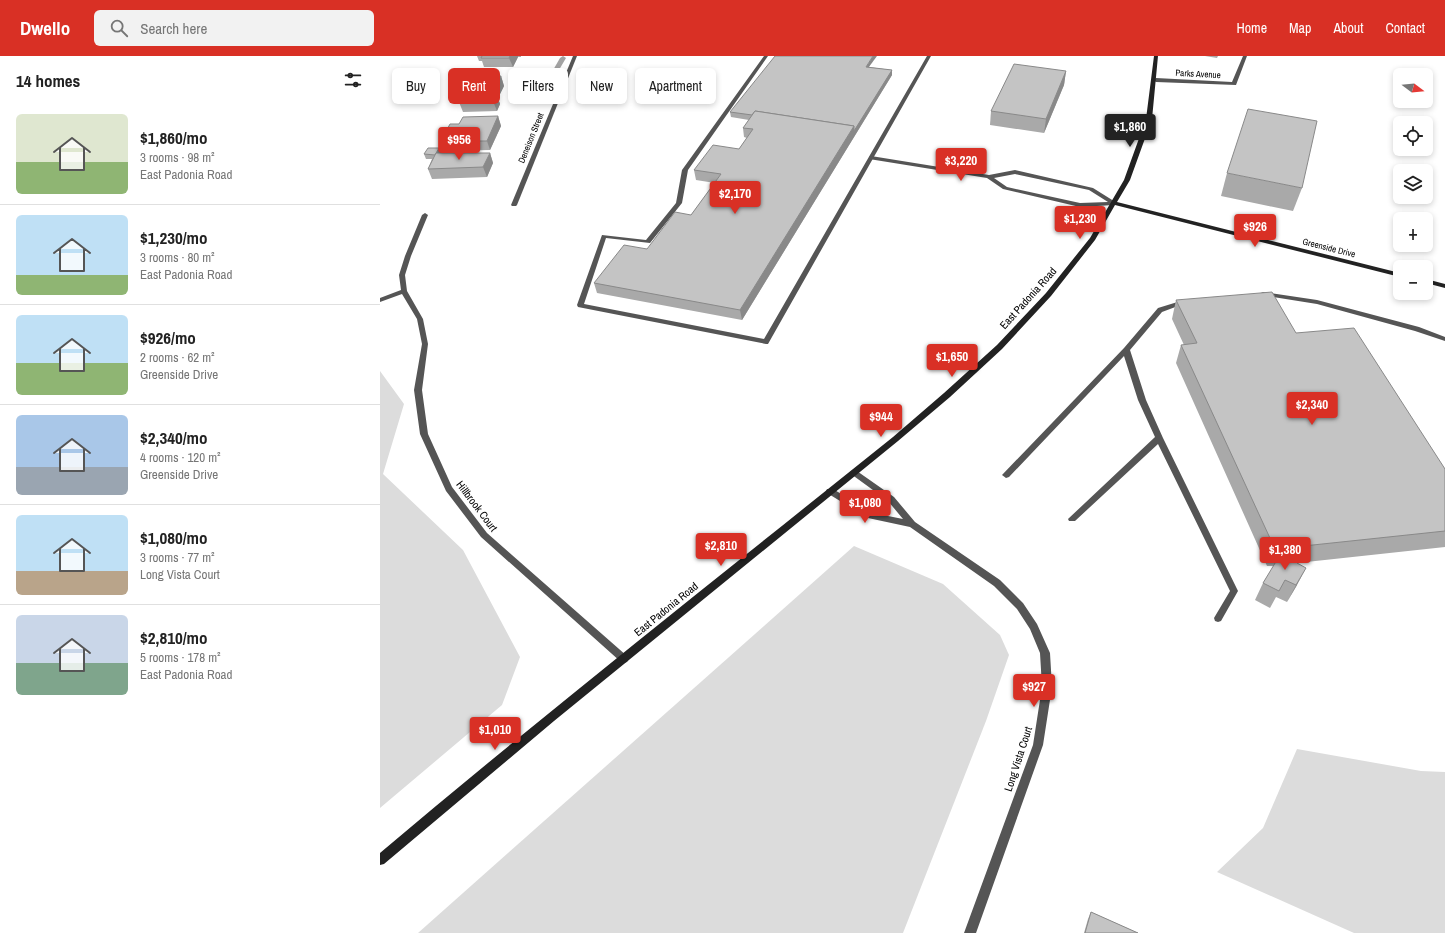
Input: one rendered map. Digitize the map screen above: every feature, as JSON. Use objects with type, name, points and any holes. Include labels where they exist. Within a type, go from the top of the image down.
[{"type":"street","name":"Deneison Street","points":[[514,205],[575,56]]},
{"type":"street","points":[[766,56],[685,170],[679,203],[648,242],[604,236],[580,304],[766,342],[929,56]]},
{"type":"street","name":"East Padonia Road","points":[[380,860],[919,419],[963,381],[1024,322],[1058,285],[1085,249],[1114,203],[1139,149],[1150,112],[1156,80],[1156,56]]},
{"type":"street","name":"Parks Avenue","points":[[1156,80],[1234,84],[1245,56]]},
{"type":"street","points":[[871,158],[989,177],[1015,172],[1061,181],[1091,189],[1114,203]]},
{"type":"street","points":[[989,177],[1005,188],[1080,205],[1114,203]]},
{"type":"street","name":"Greenside Drive","points":[[1114,203],[1393,273]]},
{"type":"street","name":"Hillbrook Court","points":[[425,215],[402,275],[404,291],[420,319],[425,344],[418,390],[424,434],[449,488],[484,536],[624,659]]},
{"type":"street","points":[[1433,283],[1445,286]]},
{"type":"street","points":[[380,300],[404,291]]},
{"type":"street","points":[[1258,294],[1317,302],[1417,329],[1445,339]]},
{"type":"street","points":[[1006,475],[1126,350],[1160,310],[1192,299]]},
{"type":"street","points":[[1126,350],[1142,400],[1234,592],[1218,618]]},
{"type":"street","points":[[1072,519],[1159,438]]},
{"type":"street","points":[[854,472],[891,499],[912,524]]},
{"type":"street","points":[[830,491],[871,516],[912,524]]},
{"type":"street","name":"Long Vista Court","points":[[912,524],[1002,588],[1020,606],[1034,627],[1044,654],[1047,687],[1038,745],[970,933]]},
{"type":"shaded area","points":[[380,371],[404,404],[383,474],[463,550],[520,657],[502,705],[380,808]]},
{"type":"shaded area","points":[[854,546],[943,584],[1000,635],[1009,655],[986,721],[903,933],[418,933]]},
{"type":"shaded area","points":[[1297,749],[1421,771],[1445,772],[1445,933],[1354,933],[1217,872],[1263,828]]},
{"type":"building","points":[[482,56],[510,56],[509,58],[481,58]]},
{"type":"building","points":[[775,56],[873,56],[866,67],[892,70],[854,131],[854,126],[755,111],[752,115],[730,112]]},
{"type":"building","points":[[1014,64],[1066,71],[1046,119],[991,111]]},
{"type":"building","points":[[1248,109],[1317,121],[1302,188],[1227,173]]},
{"type":"building","points":[[755,111],[854,126],[740,310],[594,283],[624,245],[647,249],[675,212],[691,215],[721,174],[694,170],[713,145],[739,149],[753,129],[743,128]]},
{"type":"building","points":[[498,116],[487,141],[441,141],[450,124],[459,124],[463,117]]},
{"type":"building","points":[[428,148],[439,148],[435,155],[424,154]]},
{"type":"building","points":[[436,153],[490,153],[483,167],[428,169]]},
{"type":"building","points":[[1272,292],[1296,333],[1354,328],[1445,469],[1445,531],[1275,549],[1181,345],[1197,343],[1176,300]]},
{"type":"building","points":[[1283,550],[1299,558],[1297,563],[1306,568],[1296,585],[1285,580],[1279,591],[1263,583]]},
{"type":"building","points":[[1091,912],[1138,933],[1085,933]]},
{"type":"waterway","points":[[558,68],[563,58]]}]
